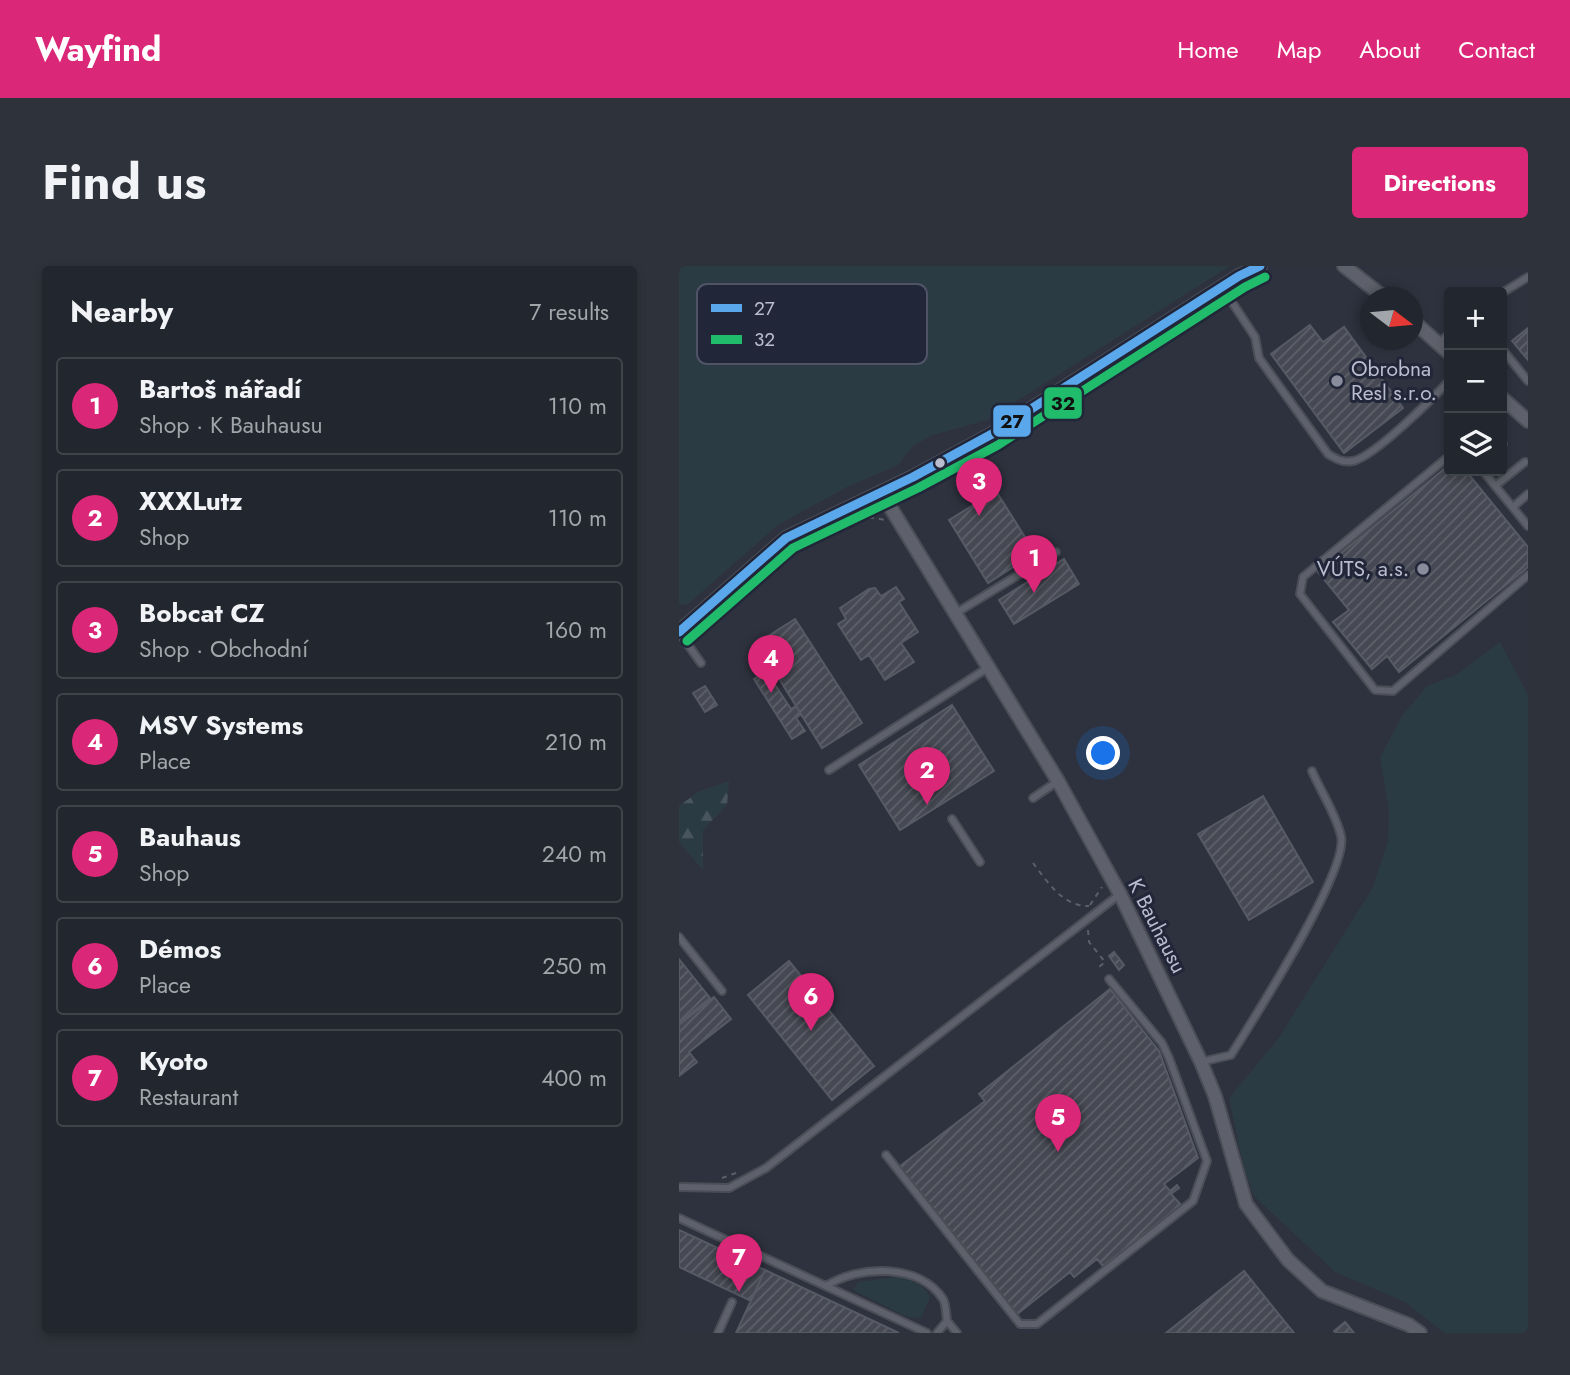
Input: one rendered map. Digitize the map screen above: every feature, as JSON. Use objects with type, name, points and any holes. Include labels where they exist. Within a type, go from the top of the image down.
[{"type":"street","points":[[681,635],[786,538],[992,434],[1222,287],[1261,266]]},
{"type":"street","points":[[1344,266],[1371,287]]},
{"type":"street","points":[[1423,330],[1446,350]]},
{"type":"street","points":[[1507,407],[1528,421]]},
{"type":"street","name":"K Bauhausu","points":[[881,492],[1058,781],[1120,894],[1215,1096],[1246,1204],[1288,1260],[1322,1291],[1409,1325],[1420,1333]]},
{"type":"lane","points":[[1507,290],[1528,277]]},
{"type":"lane","points":[[1222,287],[1255,337],[1259,358],[1328,454],[1340,461],[1355,461],[1411,420],[1444,386]]},
{"type":"lane","points":[[1439,344],[1444,339]]},
{"type":"lane","points":[[1503,350],[1528,381]]},
{"type":"lane","points":[[1444,460],[1303,578],[1300,594],[1375,690],[1386,692],[1393,691],[1528,575]]},
{"type":"lane","points":[[1495,486],[1525,462]]},
{"type":"lane","points":[[1487,476],[1528,526]]},
{"type":"lane","points":[[1513,507],[1528,494]]},
{"type":"lane","points":[[955,614],[1056,552]]},
{"type":"lane","points":[[681,635],[701,663]]},
{"type":"lane","points":[[829,770],[989,667]]},
{"type":"lane","points":[[1201,1062],[1231,1055],[1289,963],[1340,857],[1341,837],[1313,771]]},
{"type":"lane","points":[[1033,798],[1058,781]]},
{"type":"lane","points":[[952,819],[980,862]]},
{"type":"lane","points":[[679,1187],[729,1188],[766,1168],[1091,910],[1120,894]]},
{"type":"lane","points":[[679,937],[722,991]]},
{"type":"lane","points":[[886,1155],[1020,1324],[1037,1324],[1193,1202],[1207,1161],[1169,1058],[1162,1043],[1109,979]]},
{"type":"lane","points":[[679,1218],[927,1333]]},
{"type":"lane","points":[[826,1286],[838,1278],[899,1271],[922,1279],[944,1300],[947,1321],[957,1333]]},
{"type":"lane","points":[[718,1333],[732,1303]]},
{"type":"lane","points":[[937,1333],[947,1321]]},
{"type":"path","points":[[681,635],[808,542],[861,517],[888,522]]},
{"type":"path","points":[[1033,863],[1057,894],[1091,910],[1096,918],[1090,924],[1088,938],[1105,962],[1099,967]]},
{"type":"path","points":[[1091,910],[1099,896],[1102,882]]},
{"type":"path","points":[[720,1179],[738,1173]]},
{"type":"green space","points":[[679,266],[1230,266],[987,420],[930,436],[912,447],[898,465],[847,487],[778,525],[687,605],[679,604]]},
{"type":"green space","points":[[1500,642],[1528,695],[1528,1333],[1445,1333],[1405,1302],[1335,1272],[1254,1196],[1243,1165],[1229,1098],[1278,1039],[1372,889],[1388,841],[1389,812],[1380,757],[1402,716],[1427,686],[1456,675]]},
{"type":"green space","points":[[729,781],[727,805],[703,830],[703,870],[679,842],[679,806],[698,792]]},
{"type":"green space","points":[[898,1277],[921,1286],[930,1297],[921,1318],[907,1317],[853,1290],[858,1282]]},
{"type":"building","name":"Obrobna Resl s.r.o.","points":[[1310,325],[1323,342],[1344,327],[1403,408],[1344,453],[1271,354]]},
{"type":"building","points":[[1528,328],[1528,360],[1512,341]]},
{"type":"building","name":"VÚTS, a.s.","points":[[1444,469],[1444,476],[1470,476],[1528,547],[1528,567],[1399,672],[1387,656],[1372,669],[1333,622],[1349,610],[1318,572]]},
{"type":"building","points":[[996,491],[1035,553],[988,583],[949,520]]},
{"type":"building","points":[[1064,559],[1079,584],[1014,624],[999,600]]},
{"type":"building","points":[[896,587],[904,599],[899,602],[918,632],[901,643],[914,662],[885,680],[869,655],[861,660],[838,624],[846,619],[840,608],[869,589],[875,588],[881,596]]},
{"type":"building","points":[[795,619],[862,723],[822,748],[757,643]]},
{"type":"building","points":[[766,671],[791,709],[796,706],[801,714],[796,718],[805,731],[792,739],[754,679]]},
{"type":"building","points":[[705,686],[717,705],[705,712],[693,693]]},
{"type":"building","points":[[952,705],[994,771],[900,830],[859,765]]},
{"type":"building","points":[[1263,796],[1313,882],[1249,920],[1198,834]]},
{"type":"building","points":[[1165,937],[1173,950],[1167,953],[1160,940]]},
{"type":"building","points":[[1114,952],[1124,965],[1119,970],[1109,956]]},
{"type":"building","points":[[679,959],[710,998],[679,1023]]},
{"type":"building","points":[[789,961],[874,1066],[832,1100],[748,995]]},
{"type":"building","points":[[1110,989],[1159,1051],[1198,1158],[1164,1184],[1170,1191],[1177,1185],[1179,1188],[1171,1194],[1181,1205],[1103,1266],[1097,1259],[1074,1277],[1070,1272],[1016,1315],[899,1167],[985,1101],[979,1094]]},
{"type":"building","points":[[714,997],[731,1019],[689,1052],[697,1062],[679,1076],[679,1025]]},
{"type":"building","points":[[679,1230],[765,1270],[751,1301],[679,1267]]},
{"type":"building","points":[[765,1270],[899,1333],[736,1333]]},
{"type":"building","points":[[1244,1271],[1294,1333],[1166,1333]]},
{"type":"building","points":[[1345,1322],[1354,1333],[1334,1331]]},
{"type":"transit line","name":"27","points":[[679,632],[786,538],[913,477],[992,434],[1239,276],[1260,266]]},
{"type":"transit line","name":"32","points":[[687,641],[793,548],[918,488],[998,445],[1245,287],[1265,277]]},
{"type":"place","name":"Obrobna Resl s.r.o.","points":[[1337,381]]},
{"type":"place","name":"Bobcat CZ","points":[[979,516]]},
{"type":"place","name":"VÚTS, a.s.","points":[[1423,569]]},
{"type":"place","name":"Bartoš nářadí","points":[[1034,593]]},
{"type":"place","name":"MSV Systems","points":[[771,693]]},
{"type":"place","name":"XXXLutz","points":[[927,805]]},
{"type":"place","name":"Démos","points":[[811,1031]]},
{"type":"place","name":"Bauhaus","points":[[1058,1152]]},
{"type":"place","name":"Kyoto","points":[[739,1292]]}]
